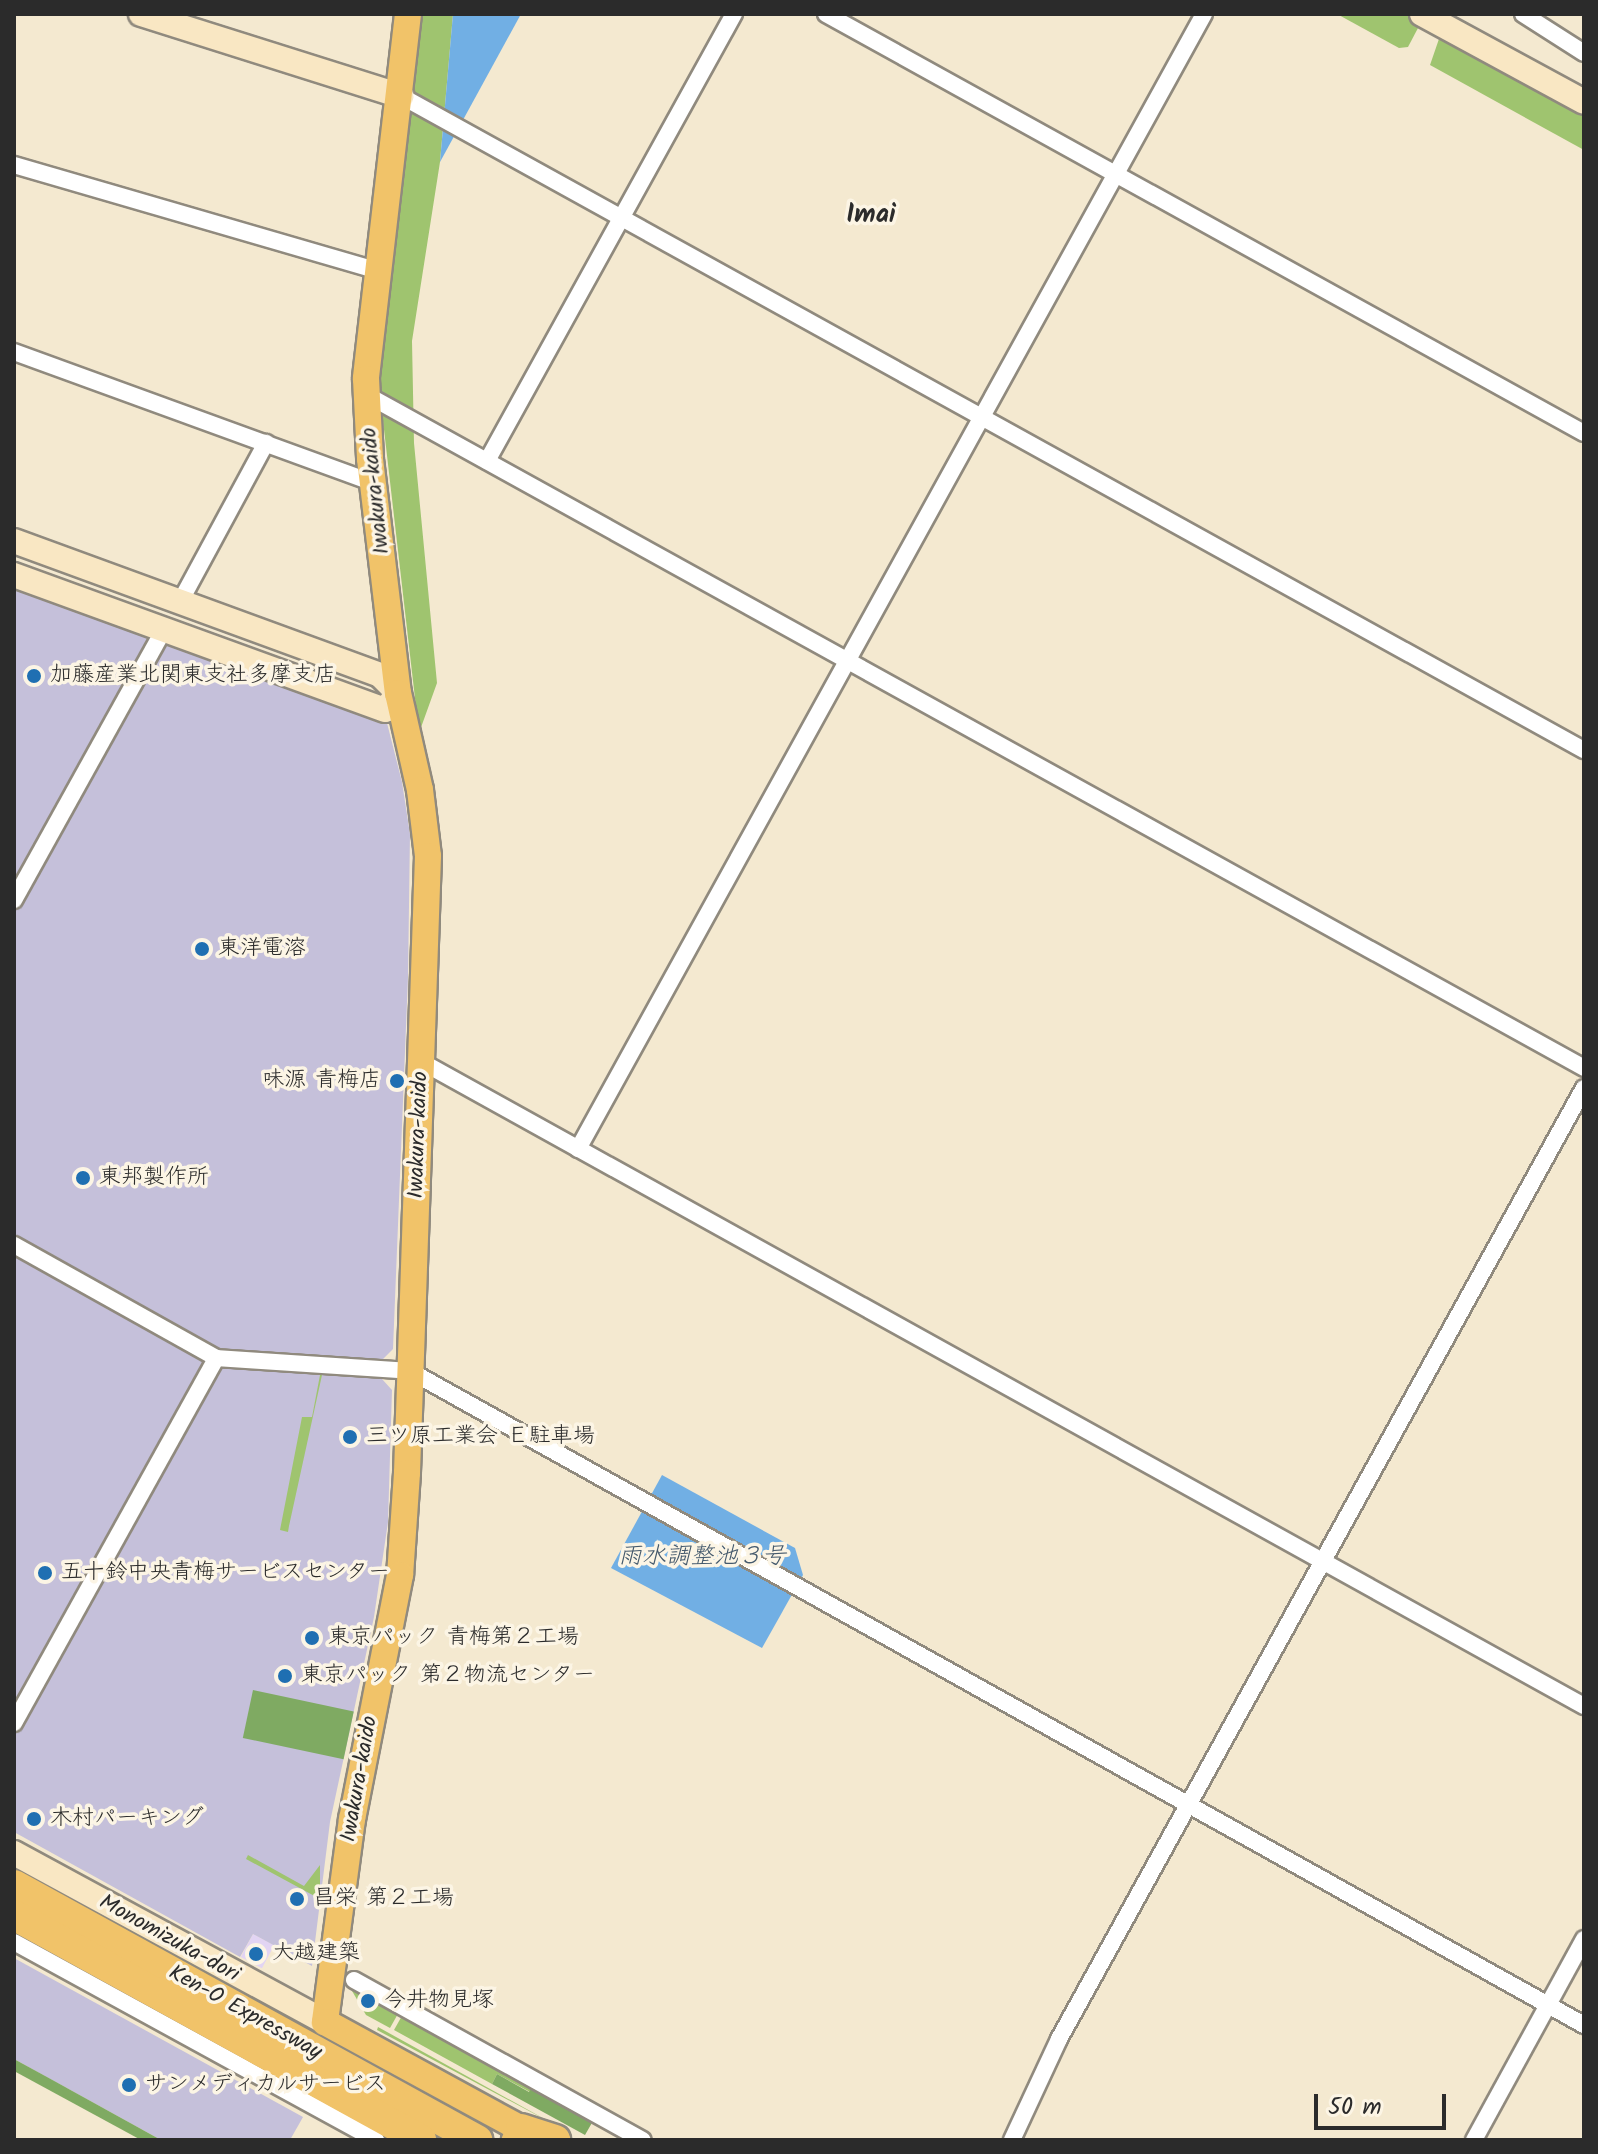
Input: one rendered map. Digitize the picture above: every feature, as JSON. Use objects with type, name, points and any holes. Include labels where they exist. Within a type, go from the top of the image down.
[{"type":"highway","name":"Ken-O Expressway","points":[[14,1885],[477,2140]]},
{"type":"highway","name":"Ken-O Expressway","points":[[14,1915],[421,2140]]},
{"type":"highway","points":[[524,2136],[555,2140]]},
{"type":"main road","name":"Iwakura-kaido","points":[[325,2022],[351,1829],[401,1569],[410,1371],[428,856],[420,790],[398,693],[367,395],[408,14]]},
{"type":"main road","points":[[325,2022],[524,2136]]},
{"type":"street","points":[[141,14],[401,96],[1584,750]]},
{"type":"street","points":[[487,461],[734,14]]},
{"type":"street","points":[[826,14],[1584,433]]},
{"type":"street","points":[[578,1149],[1204,14]]},
{"type":"street","points":[[1523,14],[1584,53]]},
{"type":"street","points":[[1429,15],[1584,102]]},
{"type":"street","points":[[14,165],[379,271]]},
{"type":"street","points":[[14,352],[374,483]]},
{"type":"street","points":[[367,395],[1584,1068]]},
{"type":"street","points":[[180,602],[266,443]]},
{"type":"street","points":[[14,541],[380,675],[398,693],[385,710],[14,575]]},
{"type":"street","points":[[14,900],[164,629]]},
{"type":"street","points":[[422,1062],[1584,1706]]},
{"type":"street","points":[[1012,2140],[1059,2039],[1584,1088]]},
{"type":"street","points":[[14,1245],[216,1358],[410,1371],[1584,2025]]},
{"type":"street","points":[[14,1723],[216,1358]]},
{"type":"street","name":"Monomizuka-dori","points":[[14,1853],[325,2022]]},
{"type":"street","points":[[1474,2140],[1584,1939]]},
{"type":"street","points":[[14,1942],[376,2140]]},
{"type":"street","points":[[354,1980],[643,2140]]},
{"type":"shaded area","points":[[14,586],[387,723],[402,782],[410,834],[408,977],[393,1349],[383,1359],[382,1379],[392,1390],[388,1522],[374,1617],[330,1822],[312,1966],[253,1934],[240,1957],[14,1832]]},
{"type":"shaded area","name":"大越建築","points":[[253,1934],[274,1945],[262,1968],[241,1957]]},
{"type":"shaded area","name":"サンメディカルサービス","points":[[14,1958],[303,2117],[290,2140],[161,2140],[14,2059]]},
{"type":"green space","points":[[421,14],[453,14],[440,162],[412,341],[414,443],[437,683],[419,733],[379,386]]},
{"type":"green space","points":[[1337,14],[1411,14],[1418,28],[1408,47],[1399,48]]},
{"type":"green space","points":[[1440,36],[1584,107],[1584,150],[1430,65]]},
{"type":"green space","points":[[322,1375],[288,1532],[280,1530],[302,1417],[312,1417]]},
{"type":"green space","points":[[253,1690],[354,1711],[344,1759],[243,1738]]},
{"type":"green space","points":[[248,1855],[304,1886],[320,1865],[320,1899],[246,1859]]},
{"type":"green space","name":"今井物見塚","points":[[348,1984],[399,2012],[390,2028],[366,2015]]},
{"type":"green space","points":[[403,2014],[533,2086],[530,2092],[497,2074],[492,2084],[394,2030]]},
{"type":"green space","points":[[378,2027],[559,2127],[377,2030]]},
{"type":"green space","points":[[14,2059],[161,2140],[141,2140],[14,2071]]},
{"type":"green space","points":[[497,2074],[529,2092],[533,2086],[593,2121],[585,2135],[492,2084]]},
{"type":"water","points":[[453,14],[521,14],[440,162]]},
{"type":"water","name":"雨水調整池３号","points":[[662,1475],[795,1548],[803,1575],[762,1648],[611,1568]]},
{"type":"place","name":"加藤産業北関東支社多摩支店","points":[[34,676]]},
{"type":"place","name":"東洋電溶","points":[[202,949]]},
{"type":"place","name":"味源 青梅店","points":[[397,1081]]},
{"type":"place","name":"東邦製作所","points":[[83,1178]]},
{"type":"place","name":"三ツ原工業会 Ｅ駐車場","points":[[350,1437]]},
{"type":"place","name":"五十鈴中央青梅サービスセンター","points":[[45,1573]]},
{"type":"place","name":"東京パック 青梅第２工場","points":[[312,1638]]},
{"type":"place","name":"東京パック 第２物流センター","points":[[285,1676]]},
{"type":"place","name":"木村パーキング","points":[[34,1819]]},
{"type":"place","name":"昌栄 第２工場","points":[[297,1899]]},
{"type":"place","name":"大越建築","points":[[256,1954]]},
{"type":"place","name":"今井物見塚","points":[[368,2001]]},
{"type":"place","name":"サンメディカルサービス","points":[[129,2085]]},
{"type":"district","name":"Imai","points":[[871,216]]}]
